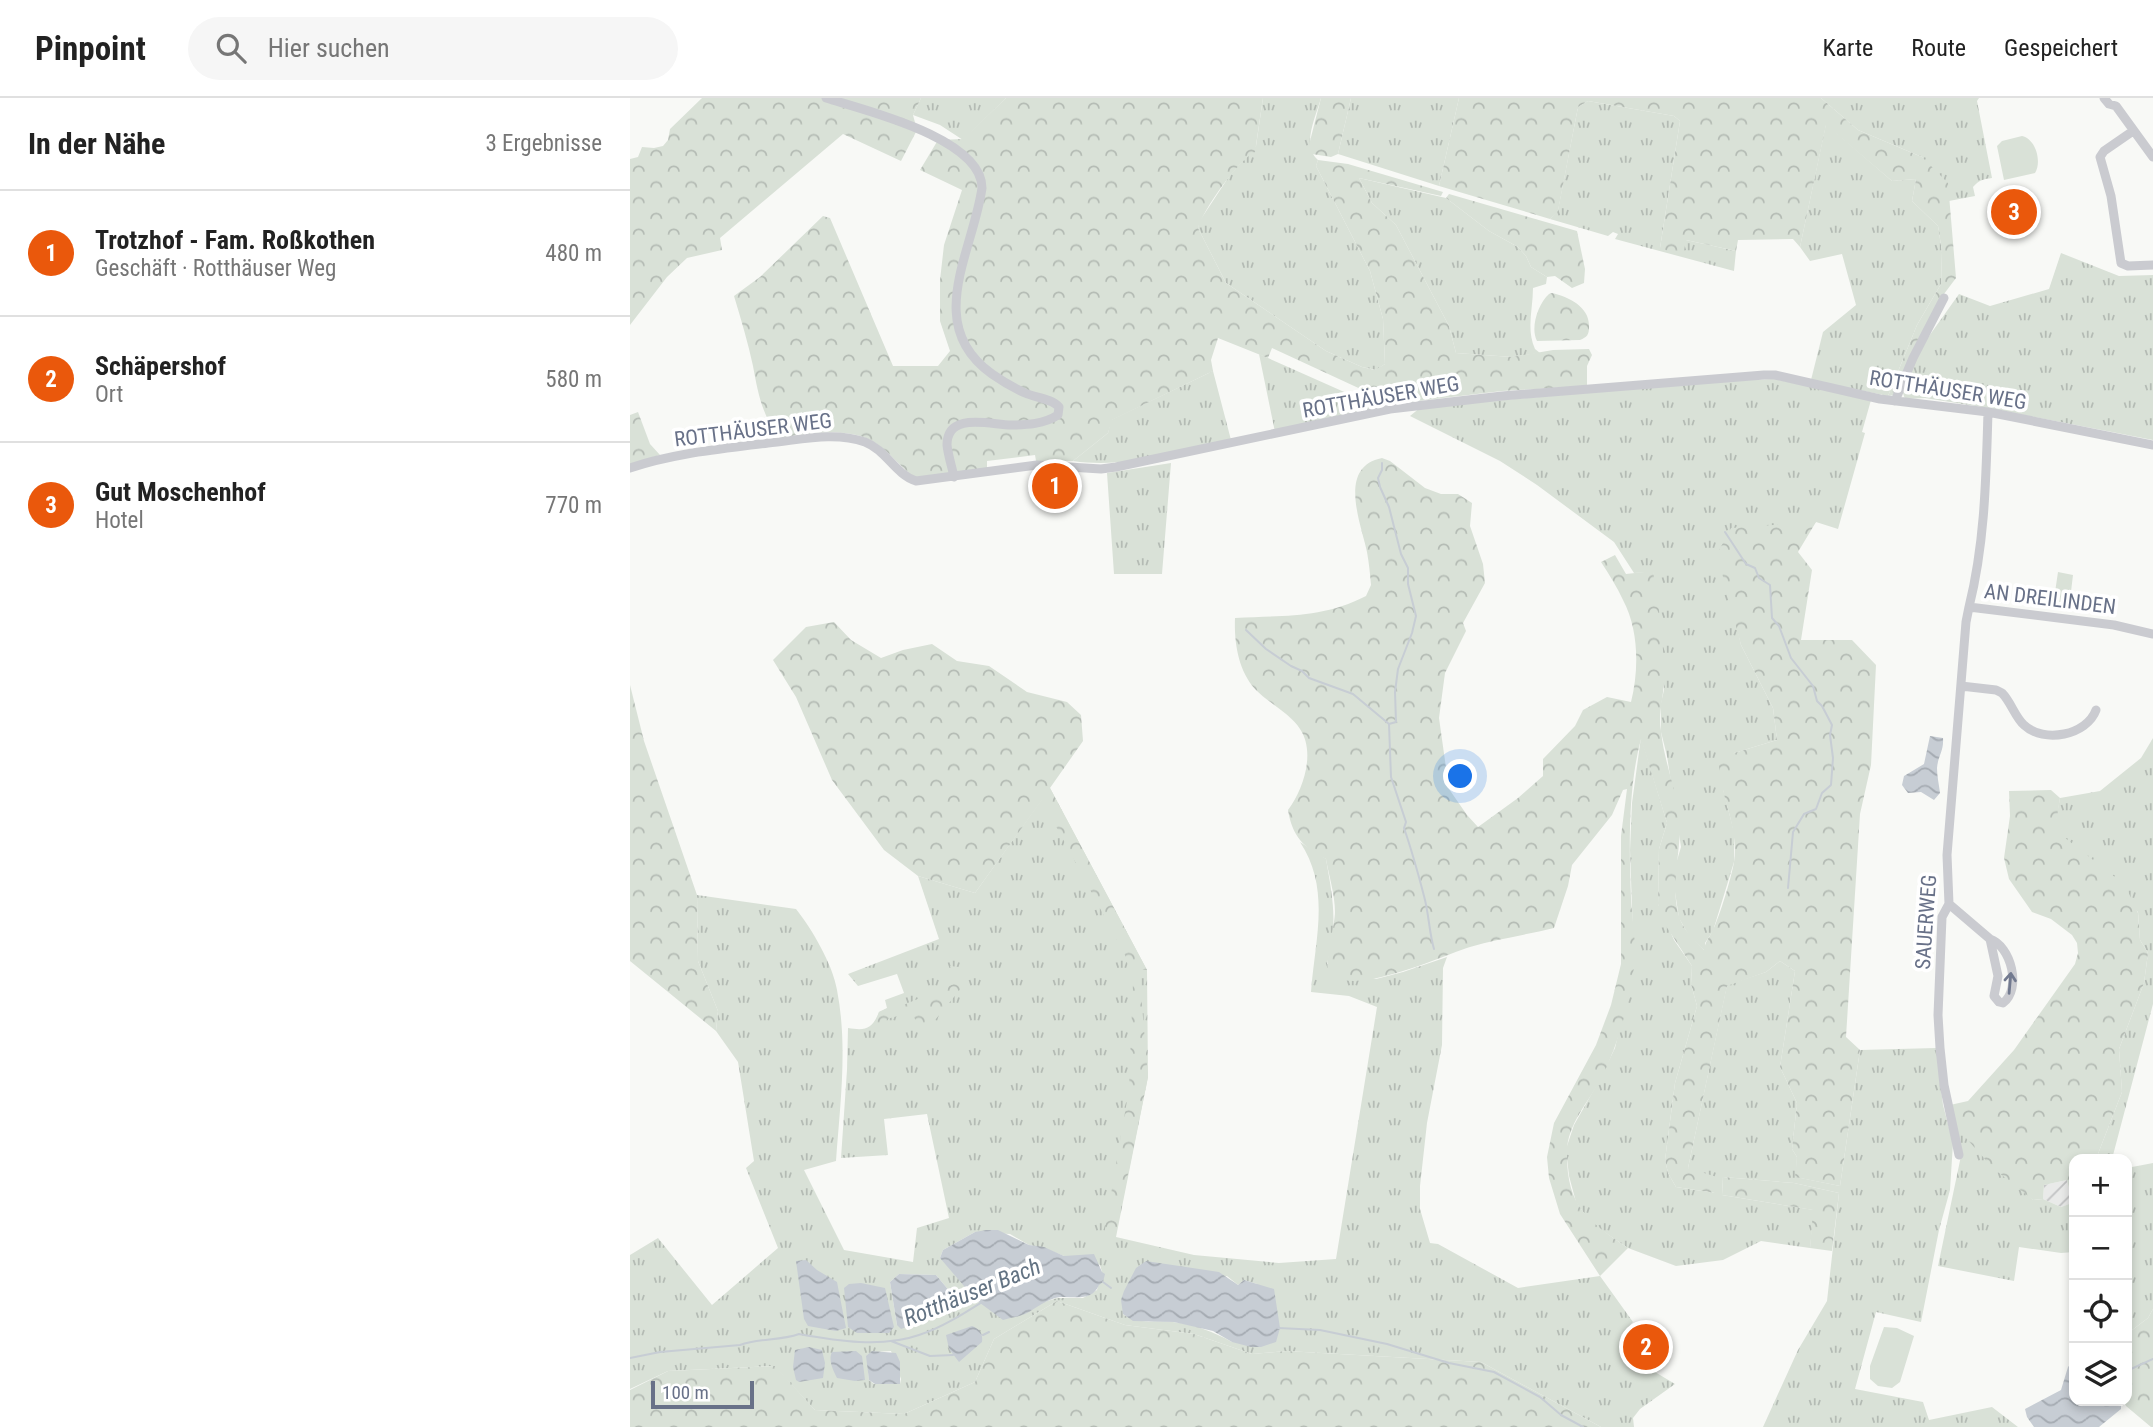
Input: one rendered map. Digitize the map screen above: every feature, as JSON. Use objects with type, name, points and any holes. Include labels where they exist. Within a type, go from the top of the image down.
[{"type":"street","points":[[826,98],[908,125],[939,139],[974,166],[981,179],[982,188],[962,260],[956,303],[964,341],[971,356],[993,375],[1024,393],[1054,402],[1059,407],[1058,415],[1046,421],[1007,425],[976,421],[958,425],[949,435],[947,445],[954,477]]},
{"type":"street","points":[[2104,98],[2109,104],[2117,102],[2133,131],[2153,157]]},
{"type":"street","points":[[2133,131],[2104,151],[2101,160],[2111,196],[2121,262],[2128,265],[2153,265]]},
{"type":"street","points":[[1895,401],[1913,358],[1944,298]]},
{"type":"street","name":"ROTTHÄUSER WEG","points":[[630,468],[662,458],[833,436],[862,441],[874,447],[910,479],[921,481],[1037,465],[1101,469],[1390,409],[1516,394],[1764,375],[1895,401],[1988,412],[2153,445]]},
{"type":"street","name":"AN DREILINDEN","points":[[1988,412],[1985,510],[1976,578],[1969,607],[2114,625],[2153,634]]},
{"type":"street","name":"SAUERWEG","points":[[1959,1154],[1944,1085],[1938,1015],[1942,917],[1949,904],[1947,855],[1969,607]]},
{"type":"street","points":[[1961,686],[2002,693],[2026,727],[2046,734],[2079,730],[2094,716],[2096,710]]},
{"type":"street","points":[[1949,904],[2001,947],[2010,964],[2011,988],[2008,999],[2003,1003],[1994,996],[1998,976],[1990,939]]},
{"type":"shaded area","points":[[2067,1180],[2069,1204],[2061,1207],[2043,1199],[2044,1185]]},
{"type":"green space","points":[[702,98],[921,98],[913,115],[917,130],[901,161],[843,134],[720,238],[722,250],[687,258],[667,277],[630,325],[630,159],[638,157],[642,147],[663,146],[668,140],[670,129]]},
{"type":"green space","points":[[921,98],[1006,98],[963,140],[940,125],[913,115]]},
{"type":"green space","points":[[1006,98],[1263,98],[1255,152],[1222,186],[1198,228],[1226,283],[1326,351],[1375,370],[1385,364],[1383,319],[1370,271],[1316,166],[1318,160],[1348,164],[1443,192],[1441,196],[1359,178],[1372,203],[1396,225],[1449,326],[1456,353],[1512,357],[1553,350],[1589,349],[1592,355],[1587,366],[1587,386],[1502,391],[1393,404],[1272,348],[1268,358],[1218,338],[1211,360],[1213,371],[1112,420],[1108,433],[1073,461],[1036,461],[1035,455],[987,461],[987,468],[934,478],[913,477],[881,447],[858,436],[832,432],[780,438],[762,404],[734,296],[760,277],[823,216],[830,218],[893,366],[938,366],[950,351],[940,321],[940,280],[944,245],[962,190],[920,170],[938,140],[963,139]]},
{"type":"green space","points":[[1263,98],[1321,98],[1311,130],[1311,147],[1318,160],[1316,166],[1370,271],[1383,319],[1385,364],[1376,370],[1362,367],[1326,351],[1226,283],[1198,228],[1199,222],[1230,175],[1256,146]]},
{"type":"green space","points":[[1321,98],[1351,98],[1338,154],[1331,157],[1312,154],[1309,145]]},
{"type":"green space","points":[[1351,98],[1459,98],[1439,186],[1338,154]]},
{"type":"green space","points":[[1459,98],[1821,98],[1858,130],[1922,157],[1948,183],[1956,278],[1944,294],[1894,395],[1888,396],[1917,325],[1941,284],[1942,252],[1938,226],[1912,201],[1916,179],[1892,181],[1826,125],[1800,247],[1793,239],[1738,240],[1736,251],[1686,240],[1683,256],[1660,248],[1680,121],[1674,116],[1588,101],[1578,107],[1558,211],[1550,219],[1439,186]]},
{"type":"green space","points":[[1821,98],[1979,98],[1977,101],[1992,178],[1982,180],[1973,187],[1975,196],[1949,201],[1922,157],[1858,130]]},
{"type":"green space","points":[[1588,101],[1674,116],[1680,121],[1660,248],[1686,240],[1736,251],[1734,271],[1615,239],[1618,234],[1613,232],[1608,236],[1550,219],[1558,210],[1578,107]]},
{"type":"green space","points":[[1826,124],[1892,181],[1916,179],[1912,201],[1938,226],[1942,252],[1941,284],[1917,325],[1888,396],[1811,380],[1823,332],[1856,305],[1842,254],[1810,261],[1800,247]]},
{"type":"green space","points":[[2022,136],[2031,142],[2038,157],[2035,173],[2004,180],[1997,146],[2002,141]]},
{"type":"green space","points":[[1359,178],[1446,198],[1489,231],[1518,247],[1531,267],[1547,277],[1546,284],[1533,288],[1531,334],[1535,349],[1540,353],[1512,357],[1456,353],[1449,326],[1396,225],[1372,203]]},
{"type":"green space","points":[[1449,194],[1577,231],[1585,269],[1584,283],[1572,288],[1555,276],[1547,277],[1531,267],[1518,247],[1489,231],[1446,198]]},
{"type":"green space","points":[[2061,253],[2119,276],[2153,275],[2153,440],[1988,408],[1925,398],[1905,399],[1903,393],[1917,353],[1959,294],[1990,306],[2049,289]]},
{"type":"green space","points":[[1552,293],[1571,300],[1586,314],[1589,332],[1586,337],[1580,340],[1537,341],[1534,330],[1536,316],[1545,298]]},
{"type":"green space","points":[[1259,354],[1268,358],[1378,407],[1275,432]]},
{"type":"green space","points":[[1213,371],[1231,440],[1133,461],[1073,461],[1108,433],[1111,420]]},
{"type":"green space","points":[[1775,379],[1871,400],[1862,432],[1865,433],[1838,529],[1816,522],[1734,613],[1741,645],[1773,708],[1777,740],[1734,753],[1723,789],[1734,832],[1734,862],[1713,931],[1705,943],[1705,951],[1688,934],[1679,918],[1675,892],[1675,867],[1681,847],[1661,732],[1664,690],[1653,572],[1634,573],[1614,542],[1537,485],[1500,461],[1410,416],[1421,407]]},
{"type":"green space","points":[[638,412],[650,444],[660,455],[630,464],[630,415]]},
{"type":"green space","points":[[1382,458],[1390,461],[1425,488],[1441,494],[1458,494],[1472,503],[1470,526],[1483,564],[1485,583],[1463,623],[1466,631],[1445,673],[1439,718],[1449,789],[1478,827],[1543,776],[1543,759],[1575,726],[1583,710],[1607,697],[1631,702],[1636,664],[1635,637],[1621,595],[1601,562],[1615,555],[1626,574],[1653,571],[1664,665],[1660,724],[1680,828],[1676,903],[1683,926],[1704,950],[1722,906],[1734,862],[1734,837],[1719,765],[1734,753],[1777,740],[1773,708],[1741,645],[1717,554],[1731,528],[1816,522],[1798,552],[1812,570],[1801,640],[1852,640],[1876,665],[1871,765],[1860,814],[1846,1037],[1860,1050],[1840,1186],[1795,1177],[1797,1157],[1792,1149],[1797,1103],[1780,1067],[1795,971],[1780,961],[1766,972],[1727,986],[1688,1168],[1717,1177],[1715,1193],[1676,1187],[1668,1173],[1665,1160],[1675,1083],[1697,1006],[1691,984],[1692,966],[1662,920],[1658,904],[1659,849],[1667,823],[1641,739],[1630,818],[1630,879],[1635,950],[1632,981],[1613,1052],[1601,1079],[1575,1123],[1567,1151],[1570,1185],[1582,1210],[1590,1220],[1628,1248],[1600,1276],[1560,1214],[1549,1178],[1547,1157],[1554,1123],[1596,1045],[1611,1005],[1621,964],[1621,836],[1627,789],[1623,790],[1612,815],[1572,865],[1554,928],[1470,947],[1374,979],[1354,981],[1338,978],[1328,970],[1335,912],[1326,859],[1300,840],[1288,810],[1306,771],[1305,739],[1296,724],[1260,694],[1249,681],[1238,655],[1235,618],[1318,612],[1366,596],[1371,585],[1367,552],[1357,512],[1356,484],[1360,472],[1368,463]]},
{"type":"green space","points":[[1171,463],[1162,574],[1114,574],[1107,473]]},
{"type":"green space","points":[[2058,572],[2073,575],[2069,608],[2053,606]]},
{"type":"green space","points":[[834,622],[851,640],[881,658],[932,644],[957,661],[989,666],[1027,692],[1067,702],[1081,715],[1083,741],[1050,788],[1147,970],[1139,969],[1148,1077],[1115,1237],[1104,1235],[1129,1089],[1133,983],[1125,955],[1042,800],[975,893],[918,876],[884,850],[832,780],[796,697],[773,660],[806,627]]},
{"type":"green space","points":[[630,685],[644,741],[697,895],[698,961],[718,1011],[716,1031],[630,961]]},
{"type":"green space","points":[[1641,737],[1667,823],[1659,849],[1658,904],[1674,940],[1692,966],[1691,984],[1697,1006],[1675,1083],[1665,1160],[1668,1173],[1676,1187],[1715,1193],[1688,1168],[1727,985],[1766,972],[1780,961],[1795,971],[1780,1067],[1797,1103],[1792,1149],[1797,1157],[1796,1177],[1840,1186],[1860,1050],[1936,1048],[1943,1105],[1953,1143],[1950,1190],[1939,1230],[1921,1322],[1876,1312],[1855,1389],[1923,1402],[1929,1420],[1992,1407],[2018,1427],[1763,1427],[1798,1350],[1827,1301],[1839,1193],[1794,1183],[1723,1177],[1722,1195],[1814,1210],[1810,1248],[1761,1241],[1723,1260],[1676,1266],[1628,1248],[1591,1223],[1576,1202],[1566,1149],[1574,1125],[1615,1048],[1634,965],[1630,850],[1632,803]]},
{"type":"green space","points":[[2153,738],[2153,1004],[2113,1154],[2098,1154],[2122,1092],[2119,1049],[2144,983],[2148,953],[2140,940],[2138,912],[2054,830],[2060,798],[2100,791],[2141,758]]},
{"type":"green space","points":[[1050,788],[1147,970],[1148,1077],[1116,1237],[1194,1255],[1279,1263],[1336,1259],[1377,1007],[1349,996],[1311,992],[1319,915],[1318,896],[1310,860],[1300,842],[1326,859],[1333,911],[1327,964],[1376,979],[1447,957],[1443,968],[1442,1045],[1427,1123],[1420,1186],[1420,1209],[1430,1243],[1438,1244],[1518,1288],[1600,1276],[1633,1322],[1621,1335],[1626,1346],[1645,1366],[1675,1384],[1640,1409],[1633,1418],[1634,1427],[1601,1427],[1481,1362],[1286,1351],[1252,1354],[1194,1334],[1125,1325],[1057,1301],[994,1339],[975,1382],[904,1414],[815,1410],[774,1366],[668,1371],[630,1389],[630,1255],[658,1238],[712,1305],[778,1248],[746,1168],[754,1161],[738,1062],[716,1031],[718,1011],[698,961],[697,895],[796,909],[815,937],[831,970],[837,990],[842,1032],[842,1076],[836,1161],[804,1170],[844,1250],[913,1262],[917,1228],[949,1218],[927,1114],[884,1119],[888,1155],[841,1158],[848,1028],[868,1028],[879,1012],[887,1008],[885,1000],[904,993],[897,974],[858,986],[848,974],[939,939],[918,876],[975,893]],"holes":[[[975,1232],[1010,1234],[1029,1245],[1064,1256],[1085,1256],[1100,1265],[1102,1272],[1097,1290],[1083,1298],[1057,1298],[1041,1303],[1024,1314],[940,1258],[943,1250]],[[899,1274],[936,1275],[962,1306],[897,1325],[890,1282]],[[1227,1276],[1238,1285],[1244,1280],[1257,1284],[1232,1342],[1188,1325],[1129,1318],[1123,1314],[1123,1305]],[[891,1351],[901,1379],[900,1384],[874,1384],[869,1380],[867,1358],[874,1352]]]},
{"type":"green space","points":[[2051,790],[2060,798],[2055,830],[2125,885],[2138,913],[2140,940],[2148,953],[2144,983],[2119,1049],[2122,1092],[2098,1154],[2069,1154],[2069,1188],[2067,1180],[2044,1185],[2043,1199],[2033,1200],[1993,1168],[1965,1137],[1950,1105],[1968,1101],[2014,1050],[2075,964],[2078,953],[2077,943],[2072,935],[2051,919],[2032,912],[2009,879],[2004,858],[2010,816],[2009,791]]},
{"type":"green space","points":[[950,966],[959,967],[963,986],[931,1025],[921,1033],[912,1012],[887,1019],[884,1032],[875,1024],[879,1012],[888,1008],[889,1011],[956,983]]},
{"type":"green space","points":[[1950,1105],[2033,1200],[2043,1199],[2061,1207],[2069,1204],[2069,1252],[2019,1247],[2014,1281],[1938,1266],[1962,1151]]},
{"type":"green space","points":[[2153,1163],[2153,1309],[2148,1318],[2132,1330],[2132,1217],[2132,1167]]},
{"type":"green space","points":[[1723,1177],[1794,1183],[1839,1193],[1832,1251],[1810,1248],[1813,1210],[1722,1195]]},
{"type":"green space","points":[[1057,1301],[1125,1325],[1194,1334],[1252,1354],[1286,1351],[1481,1362],[1601,1427],[630,1427],[630,1390],[668,1371],[775,1366],[815,1410],[904,1414],[975,1382],[994,1339]]},
{"type":"green space","points":[[2153,1309],[2153,1427],[2126,1406],[2132,1406],[2132,1330],[2148,1318]]},
{"type":"green space","points":[[1884,1327],[1897,1328],[1914,1336],[1900,1382],[1892,1388],[1878,1386],[1870,1379],[1870,1366]]},
{"type":"water","points":[[1930,736],[1943,738],[1937,768],[1940,793],[1934,800],[1921,792],[1908,793],[1902,785],[1904,776],[1924,764]]},
{"type":"water","points":[[998,1230],[1029,1245],[1044,1247],[1064,1256],[1094,1254],[1105,1274],[1103,1282],[1087,1296],[1055,1298],[1025,1314],[1003,1320],[976,1300],[940,1258],[943,1250],[975,1232]]},
{"type":"water","points":[[806,1260],[837,1282],[846,1328],[836,1331],[808,1326],[804,1319],[796,1261]]},
{"type":"water","points":[[1146,1261],[1219,1272],[1238,1285],[1244,1280],[1274,1289],[1280,1328],[1276,1342],[1251,1347],[1232,1342],[1213,1331],[1174,1322],[1133,1321],[1123,1314],[1121,1300],[1136,1268]]},
{"type":"water","points":[[899,1274],[936,1275],[962,1306],[901,1329],[897,1325],[890,1282]]},
{"type":"water","points":[[861,1283],[885,1288],[894,1327],[889,1333],[857,1333],[848,1327],[844,1288],[849,1284]]},
{"type":"water","points":[[972,1326],[980,1332],[982,1342],[959,1362],[949,1349],[946,1335]]},
{"type":"water","points":[[809,1347],[822,1350],[825,1363],[823,1378],[799,1382],[793,1367],[795,1350]]},
{"type":"water","points":[[856,1351],[862,1356],[865,1380],[837,1378],[831,1362],[832,1352]]},
{"type":"water","points":[[872,1351],[896,1353],[900,1362],[900,1384],[875,1384],[869,1380],[866,1356]]},
{"type":"water","points":[[2068,1367],[2069,1406],[2121,1406],[2121,1409],[2099,1427],[2034,1427],[2025,1409],[2061,1390]]},
{"type":"waterway","points":[[1382,463],[1378,478],[1389,507],[1401,554],[1408,568],[1408,584],[1416,616],[1398,669],[1395,692],[1396,722],[1389,724]]},
{"type":"waterway","points":[[1725,532],[1746,564],[1755,568],[1759,578],[1770,585],[1772,618],[1779,626],[1791,658],[1813,686],[1817,701],[1832,725],[1831,785],[1822,793],[1816,809],[1804,814],[1793,832],[1788,888]]},
{"type":"waterway","points":[[1246,630],[1266,649],[1309,678],[1353,694],[1389,724],[1391,777],[1406,822],[1404,828],[1424,896],[1434,949]]},
{"type":"waterway","name":"Rotthäuser Bach","points":[[1103,1282],[1111,1288]]},
{"type":"waterway","name":"Rotthäuser Bach","points":[[630,1358],[660,1352],[740,1345],[799,1334],[859,1342],[905,1339],[935,1329],[982,1302]]},
{"type":"waterway","name":"Rotthäuser Bach","points":[[1278,1328],[1320,1330],[1387,1344],[1449,1363],[1494,1372],[1540,1397],[1561,1415],[1583,1427]]},
{"type":"waterway","name":"Rotthäuser Bach","points":[[983,1335],[989,1332]]},
{"type":"waterway","points":[[891,1341],[930,1356],[953,1355]]},
{"type":"waterway","name":"Rotthäuser Bach","points":[[2132,1369],[2153,1359]]},
{"type":"place","name":"Gut Moschenhof","points":[[2014,212]]},
{"type":"place","name":"Trotzhof - Fam. Roßkothen","points":[[1055,486]]},
{"type":"place","name":"Schäpershof","points":[[1646,1347]]}]
